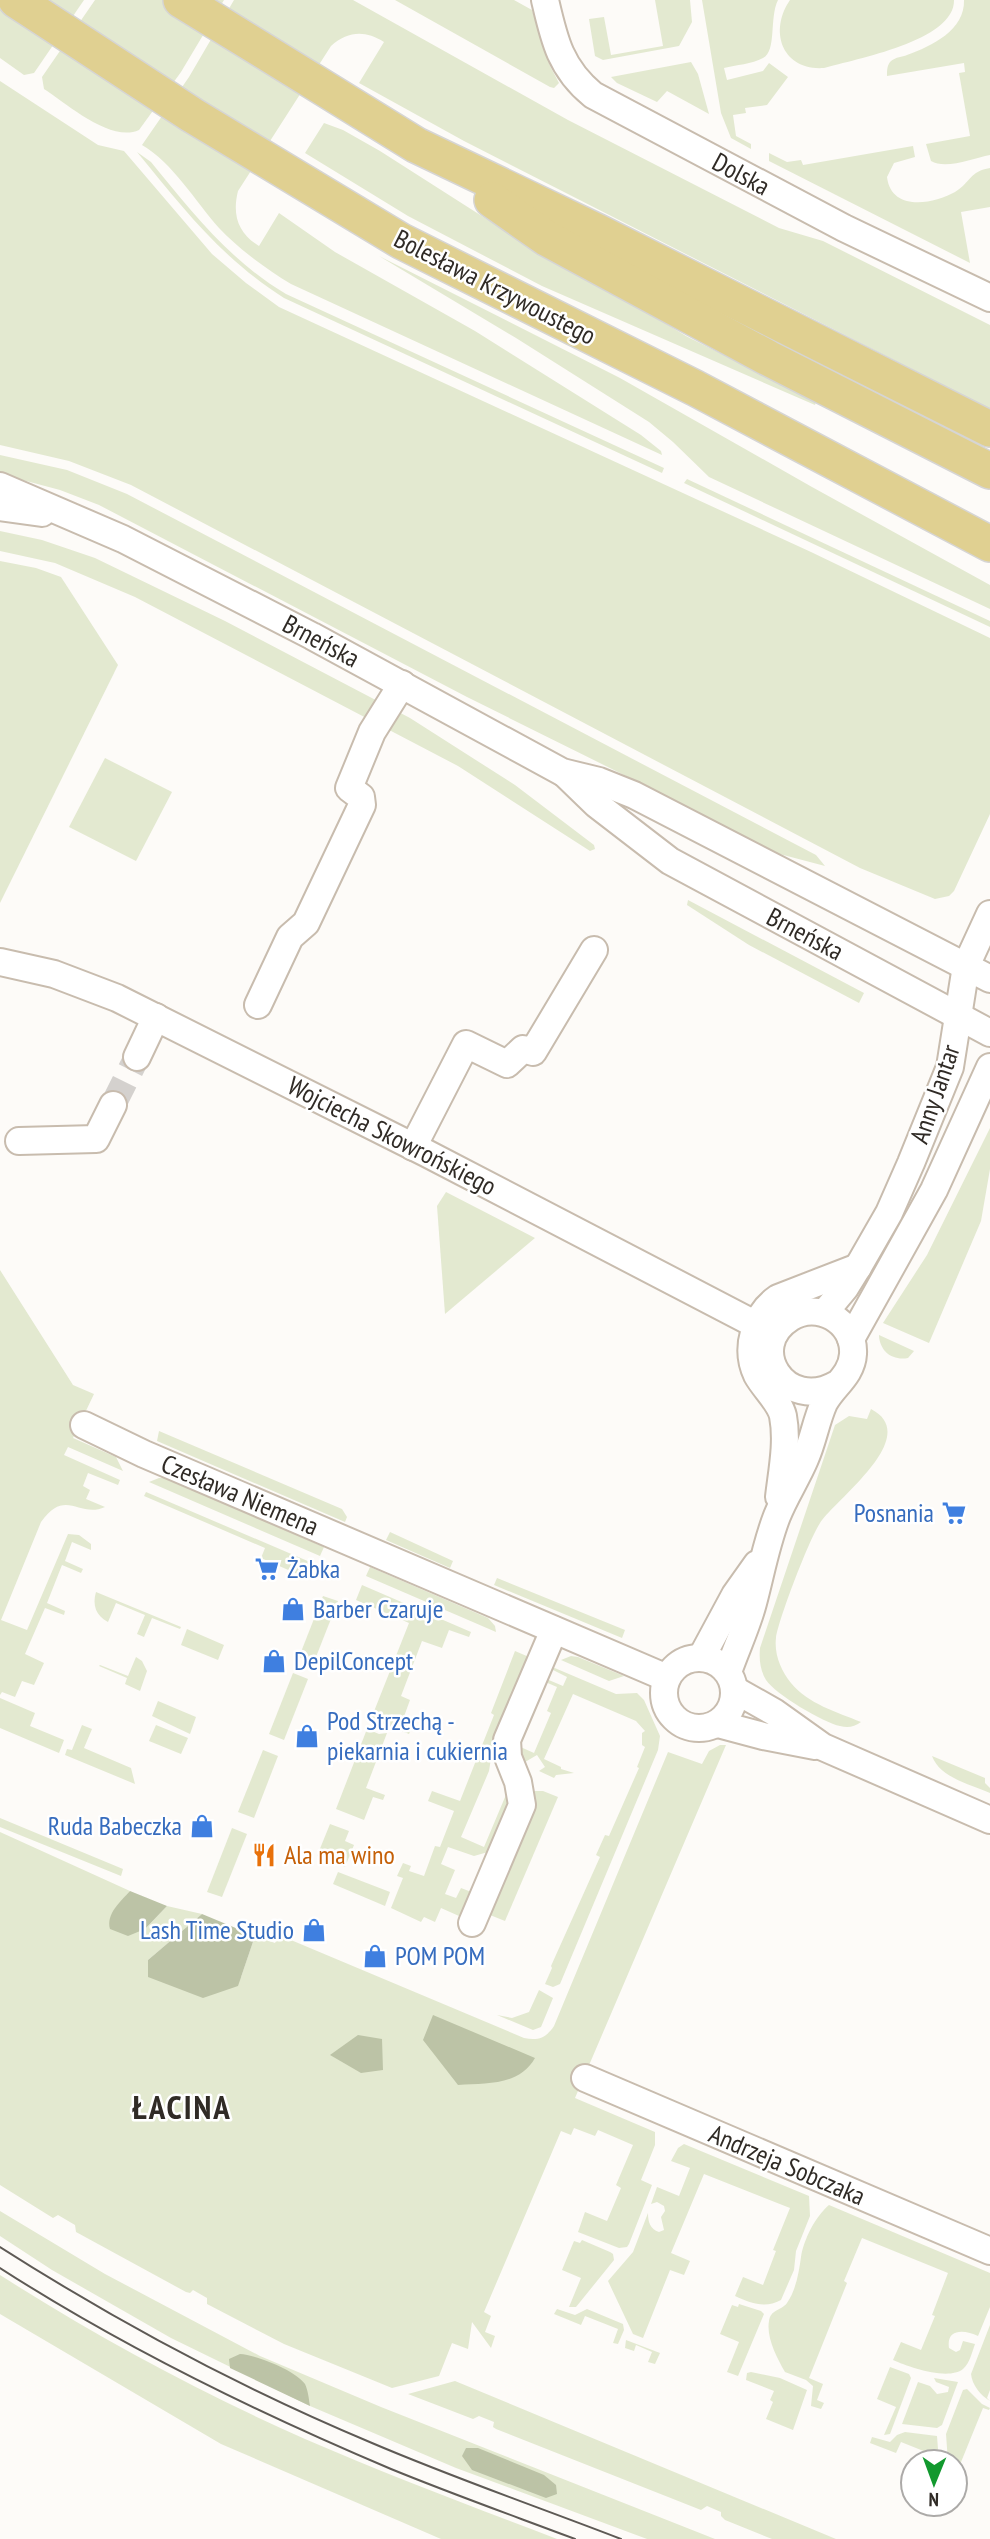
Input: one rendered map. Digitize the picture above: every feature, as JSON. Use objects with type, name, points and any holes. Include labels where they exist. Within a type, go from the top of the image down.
[{"type":"main road","name":"Bolesława Krzywoustego","points":[[16,0],[127,75],[401,241],[695,388],[990,544]]},
{"type":"main road","points":[[181,0],[416,145],[546,238],[780,364],[990,471]]},
{"type":"main road","points":[[416,145],[615,240],[990,429]]},
{"type":"street","name":"Dolska","points":[[545,0],[556,45],[566,66],[578,83],[593,95],[844,228],[990,298]]},
{"type":"street","name":"Brneńska","points":[[0,486],[123,539],[402,684],[562,772],[596,804],[670,861],[990,1033]]},
{"type":"street","name":"Brneńska","points":[[0,507],[75,519]]},
{"type":"street","points":[[258,1005],[290,937],[306,923],[362,805],[361,797],[349,788],[372,732],[402,684]]},
{"type":"street","name":"Brneńska","points":[[562,772],[599,781],[634,795],[990,979]]},
{"type":"street","name":"Anny Jantar","points":[[825,1312],[858,1267],[889,1213],[950,1067],[966,966],[990,914]]},
{"type":"street","points":[[413,1147],[466,1044],[508,1064],[523,1049],[533,1052],[594,950]]},
{"type":"street","name":"Wojciecha Skowrońskiego","points":[[0,962],[54,974],[117,998],[765,1329]]},
{"type":"street","points":[[137,1057],[156,1017]]},
{"type":"street","name":"Anny Jantar","points":[[718,1724],[732,1709],[731,1681],[763,1557],[778,1513],[806,1457],[824,1403],[852,1363],[851,1339],[934,1190],[990,1067]]},
{"type":"street","points":[[19,1141],[96,1139],[113,1105]]},
{"type":"street","points":[[837,1384],[821,1392],[812,1393],[790,1387],[781,1381],[771,1363],[765,1329],[770,1303],[858,1267]]},
{"type":"street","points":[[765,1329],[804,1312],[825,1312],[842,1324],[851,1339]]},
{"type":"street","name":"Anny Jantar","points":[[765,1329],[751,1342],[755,1372],[782,1413],[783,1447],[778,1513]]},
{"type":"street","name":"Czesława Niemena","points":[[84,1425],[156,1459],[667,1678]]},
{"type":"street","name":"Anny Jantar","points":[[701,1658],[735,1595],[763,1557]]},
{"type":"street","points":[[472,1923],[522,1805],[518,1782],[508,1757],[507,1740],[554,1630]]},
{"type":"street","points":[[823,1747],[762,1736],[718,1724],[698,1729],[678,1722],[666,1706],[664,1696],[667,1678],[683,1662],[701,1658],[713,1661],[731,1681],[823,1747],[990,1820]]},
{"type":"street","name":"Andrzeja Sobczaka","points":[[585,2078],[990,2251]]},
{"type":"green space","points":[[0,0],[84,0],[34,73],[24,75],[0,58]]},
{"type":"green space","points":[[95,0],[224,0],[181,72],[139,130],[128,133],[103,127],[44,89],[42,77]]},
{"type":"green space","points":[[234,0],[353,0],[568,120],[779,228],[823,241],[990,325],[990,409],[464,141],[359,83],[384,42],[370,35],[350,35],[331,46],[238,191],[236,216],[246,235],[259,246],[279,213],[335,252],[475,331],[641,435],[661,451],[662,455],[291,284],[227,236],[163,161],[142,145],[189,77]]},
{"type":"green space","points":[[395,0],[514,0],[532,10],[550,66],[559,83],[554,88],[550,87]]},
{"type":"green space","points":[[655,0],[690,0],[692,22],[679,46],[603,60],[595,56],[589,19],[604,17],[611,55],[663,46]]},
{"type":"green space","points":[[702,0],[778,0],[772,41],[767,54],[754,62],[724,68],[727,80],[763,71],[769,63],[788,77],[767,105],[745,108],[746,113],[733,115],[736,136],[751,144],[751,149],[731,138],[721,113]]},
{"type":"green space","points":[[790,0],[954,0],[950,14],[938,27],[921,37],[901,46],[824,68],[798,63],[783,47],[780,25]]},
{"type":"green space","points":[[964,0],[990,0],[990,155],[952,164],[937,163],[931,161],[926,144],[970,136],[959,73],[965,72],[964,63],[887,76],[888,68],[893,60],[927,47],[953,28],[963,11]]},
{"type":"green space","points":[[691,62],[698,74],[709,114],[667,91],[657,102],[617,83],[611,77]]},
{"type":"green space","points":[[0,81],[98,145],[124,151],[212,254],[279,307],[811,552],[990,638],[990,814],[954,891],[949,896],[935,899],[860,868],[131,485],[69,461],[0,445]]},
{"type":"green space","points":[[324,123],[343,130],[380,151],[499,227],[686,336],[816,402],[815,405],[542,286],[408,216],[305,153]]},
{"type":"green space","points":[[913,146],[915,157],[894,163],[887,177],[890,188],[896,196],[904,200],[924,202],[946,196],[960,189],[978,172],[990,168],[990,207],[961,212],[970,263],[769,161],[769,153],[787,162],[801,160],[803,165]]},
{"type":"green space","points":[[137,152],[151,162],[229,251],[286,294],[664,468],[662,473],[284,298],[222,249]]},
{"type":"green space","points":[[379,256],[620,378],[990,585],[990,609],[709,477],[649,422]]},
{"type":"green space","points":[[0,455],[67,470],[127,494],[816,855],[825,866],[772,852],[99,505],[60,490],[0,474]]},
{"type":"green space","points":[[687,479],[990,621],[990,627],[684,483]]},
{"type":"green space","points":[[0,531],[42,540],[95,558],[225,621],[410,718],[515,785],[594,845],[595,849],[590,851],[458,766],[135,597],[55,563],[0,551]]},
{"type":"green space","points":[[0,561],[36,568],[61,577],[118,665],[0,903]]},
{"type":"green space","points":[[105,758],[172,792],[136,861],[69,827]]},
{"type":"green space","points":[[688,900],[864,993],[859,1003],[749,945],[687,905]]},
{"type":"green space","points":[[990,1128],[990,1169],[981,1221],[929,1343],[883,1323],[927,1255]]},
{"type":"green space","points":[[446,1192],[535,1238],[445,1314],[437,1206]]},
{"type":"green space","points":[[0,1270],[73,1385],[94,1394],[73,1438],[116,1457],[123,1471],[68,1447],[64,1455],[120,1480],[118,1485],[88,1473],[83,1486],[90,1490],[86,1499],[105,1507],[96,1510],[65,1505],[50,1512],[41,1522],[1,1620],[27,1630],[68,1534],[79,1535],[91,1544],[91,1550],[72,1542],[65,1561],[83,1569],[81,1573],[62,1565],[47,1603],[65,1611],[64,1615],[45,1608],[25,1654],[44,1663],[34,1685],[22,1681],[15,1697],[2,1692],[0,1695]]},
{"type":"green space","points":[[879,1335],[914,1351],[908,1358],[892,1356],[884,1350]]},
{"type":"green space","points":[[871,1409],[884,1421],[887,1435],[882,1450],[871,1467],[820,1523],[795,1579],[776,1638],[777,1656],[787,1678],[806,1697],[861,1722],[846,1727],[812,1714],[771,1686],[761,1668],[760,1648],[835,1425],[849,1416],[867,1419]]},
{"type":"green space","points":[[159,1431],[342,1509],[347,1517],[345,1522],[157,1441]]},
{"type":"green space","points":[[165,1478],[324,1547],[320,1556],[149,1482]]},
{"type":"green space","points":[[146,1492],[317,1565],[311,1580],[261,1558],[265,1548],[144,1496]]},
{"type":"green space","points":[[390,1532],[453,1561],[450,1568],[386,1540]]},
{"type":"green space","points":[[370,1567],[488,1618],[495,1626],[496,1632],[366,1576]]},
{"type":"green space","points":[[497,1578],[625,1630],[622,1638],[494,1585]]},
{"type":"green space","points":[[362,1585],[471,1632],[469,1637],[449,1630],[442,1648],[422,1641],[401,1696],[410,1700],[402,1722],[412,1726],[409,1734],[371,1719],[409,1623],[356,1600]]},
{"type":"green space","points":[[96,1592],[181,1627],[180,1629],[152,1618],[144,1637],[137,1634],[145,1615],[116,1603],[108,1622],[100,1617],[96,1610]]},
{"type":"green space","points":[[323,1596],[338,1601],[314,1662],[299,1657]]},
{"type":"green space","points":[[187,1629],[224,1645],[218,1660],[181,1645]]},
{"type":"green space","points":[[515,1651],[529,1657],[494,1739],[489,1771],[461,1837],[484,1847],[511,1783],[514,1791],[488,1852],[474,1856],[448,1847],[441,1864],[455,1870],[445,1894],[456,1898],[461,1888],[474,1893],[459,1916],[441,1908],[435,1922],[424,1917],[421,1922],[391,1908],[403,1878],[397,1876],[403,1863],[411,1866],[409,1871],[424,1876],[435,1846],[440,1847],[454,1811],[428,1801],[432,1791],[460,1801],[494,1715],[491,1713]]},
{"type":"green space","points":[[571,1656],[624,1676],[609,1681],[561,1660]]},
{"type":"green space","points":[[136,1657],[142,1661],[147,1671],[140,1691],[125,1684],[127,1678],[99,1666],[128,1676]]},
{"type":"green space","points":[[550,1666],[616,1694],[637,1693],[644,1700],[660,1736],[658,1750],[560,1984],[553,1987],[545,1984],[551,1966],[600,1857],[596,1855],[605,1835],[609,1836],[639,1768],[637,1767],[645,1747],[642,1745],[642,1733],[645,1731],[636,1721],[573,1694],[544,1759],[574,1773],[556,1775],[554,1778],[539,1771],[545,1767],[537,1755],[520,1765],[516,1745],[534,1753],[551,1713],[547,1711],[557,1687],[543,1681],[544,1678],[563,1686],[567,1677],[549,1668]]},
{"type":"green space","points":[[293,1673],[308,1679],[284,1740],[269,1734]]},
{"type":"green space","points":[[0,1698],[35,1713],[30,1726],[64,1740],[59,1753],[0,1728]]},
{"type":"green space","points":[[158,1701],[196,1717],[190,1734],[152,1716]]},
{"type":"green space","points":[[82,1725],[92,1729],[84,1748],[131,1768],[135,1784],[65,1755],[67,1749],[72,1750]]},
{"type":"green space","points":[[156,1725],[188,1738],[181,1754],[149,1741]]},
{"type":"green space","points":[[367,1729],[379,1734],[387,1733],[366,1788],[385,1795],[383,1800],[373,1797],[364,1820],[336,1809]]},
{"type":"green space","points":[[726,1745],[575,2098],[655,2132],[655,2145],[641,2180],[652,2185],[627,2247],[619,2248],[578,2232],[585,2212],[607,2221],[621,2188],[616,2185],[633,2145],[598,2130],[595,2136],[574,2128],[571,2135],[561,2131],[484,2312],[491,2316],[485,2332],[495,2336],[491,2348],[472,2322],[468,2349],[452,2343],[439,2376],[392,2388],[284,2344],[207,2304],[207,2298],[193,2290],[186,2292],[76,2232],[75,2225],[58,2215],[53,2218],[0,2185],[0,1832],[130,1891],[114,1910],[145,1929],[167,1906],[202,1914],[148,1960],[241,1977],[255,1936],[275,1943],[279,1935],[524,2038],[538,2039],[554,2026],[668,1752],[702,1764],[709,1751]]},
{"type":"green space","points":[[263,1750],[278,1756],[254,1818],[238,1812]]},
{"type":"green space","points":[[932,1756],[985,1778],[990,1793],[949,1775],[936,1764]]},
{"type":"green space","points":[[531,1791],[543,1791],[558,1797],[505,1921],[485,1913]]},
{"type":"green space","points":[[0,1818],[123,1869],[121,1876],[0,1827]]},
{"type":"green space","points":[[330,1824],[349,1831],[345,1841],[354,1845],[345,1867],[317,1856]]},
{"type":"green space","points":[[232,1828],[247,1834],[222,1897],[207,1892]]},
{"type":"green space","points":[[338,1872],[390,1892],[385,1906],[333,1884]]},
{"type":"green space","points":[[130,1891],[167,1906],[145,1929],[128,1936],[110,1929],[109,1924],[115,1909]]},
{"type":"green space","points":[[202,1914],[255,1936],[238,1986],[203,1998],[148,1977],[148,1960]]},
{"type":"green space","points":[[539,1990],[553,1998],[541,2027],[533,2030],[497,2015],[512,2018],[529,2012]]},
{"type":"green space","points":[[433,2015],[535,2058],[520,2074],[511,2078],[491,2083],[458,2085],[423,2040]]},
{"type":"green space","points":[[358,2035],[382,2039],[383,2070],[361,2073],[330,2055]]},
{"type":"green space","points":[[684,2144],[809,2196],[810,2216],[796,2251],[794,2270],[781,2300],[764,2305],[747,2301],[735,2296],[743,2277],[763,2285],[776,2251],[773,2250],[790,2208],[704,2174],[671,2253],[690,2261],[684,2275],[670,2270],[643,2338],[633,2334],[608,2281],[633,2252],[648,2213],[652,2227],[659,2232],[664,2230],[661,2217],[665,2211],[664,2206],[657,2202],[651,2204],[657,2187],[679,2196],[690,2168],[671,2161],[678,2148]]},
{"type":"green space","points":[[829,2205],[990,2273],[990,2307],[978,2336],[958,2332],[950,2337],[949,2348],[956,2352],[960,2350],[963,2341],[975,2344],[963,2369],[948,2374],[938,2373],[893,2360],[901,2342],[921,2350],[948,2273],[862,2238],[809,2378],[823,2384],[817,2400],[824,2403],[821,2409],[811,2406],[813,2386],[806,2380],[785,2372],[768,2327],[772,2314],[785,2306],[790,2298],[797,2281],[807,2236]]},
{"type":"green space","points":[[0,2211],[105,2274],[260,2356],[381,2407],[715,2539],[647,2539],[456,2468],[310,2406],[171,2338],[52,2270],[0,2236]]},
{"type":"green space","points":[[582,2240],[610,2252],[614,2260],[576,2307],[569,2307],[581,2278],[562,2270],[574,2241],[580,2243]]},
{"type":"green space","points":[[0,2275],[149,2363],[265,2421],[431,2491],[557,2539],[441,2539],[221,2444],[0,2314]]},
{"type":"green space","points":[[739,2304],[764,2314],[738,2376],[727,2372],[739,2342],[720,2334],[732,2305],[738,2307]]},
{"type":"green space","points":[[557,2309],[575,2315],[587,2309],[623,2324],[624,2330],[618,2344],[613,2343],[618,2329],[585,2316],[581,2325],[554,2314]]},
{"type":"green space","points":[[990,2325],[990,2390],[987,2398],[990,2401],[978,2390],[971,2374]]},
{"type":"green space","points":[[626,2340],[660,2353],[655,2364],[648,2362],[652,2352],[636,2345],[634,2351],[625,2348]]},
{"type":"green space","points":[[240,2354],[275,2364],[300,2379],[306,2386],[310,2406],[230,2368],[229,2359]]},
{"type":"green space","points":[[890,2367],[909,2374],[911,2378],[890,2434],[884,2435],[896,2407],[877,2399]]},
{"type":"green space","points":[[747,2373],[780,2378],[807,2390],[793,2430],[766,2419],[774,2391],[746,2380]]},
{"type":"green space","points":[[934,2378],[958,2382],[942,2425],[937,2428],[902,2424],[918,2382],[930,2386],[937,2394],[948,2392],[949,2387],[936,2382]]},
{"type":"green space","points":[[455,2381],[836,2539],[772,2539],[725,2520],[721,2512],[707,2506],[701,2510],[496,2429],[493,2427],[494,2422],[479,2416],[473,2419],[408,2394]]},
{"type":"green space","points":[[967,2389],[990,2408],[983,2408],[967,2448],[947,2448],[946,2434],[963,2390]]},
{"type":"green space","points":[[905,2432],[937,2436],[938,2448],[916,2448],[901,2442],[896,2453],[870,2443],[872,2437],[890,2442]]},
{"type":"green space","points":[[466,2448],[478,2448],[544,2475],[556,2485],[557,2494],[546,2498],[472,2470],[462,2456]]},
{"type":"tunnel","points":[[113,1105],[137,1057]]},
{"type":"tram line","points":[[0,2247],[136,2328],[276,2400],[403,2456],[621,2539]]},
{"type":"tram line","points":[[0,2268],[143,2352],[290,2425],[391,2469],[575,2539]]},
{"type":"place","name":"Posnania","points":[[954,1513]]},
{"type":"place","name":"Żabka","points":[[267,1569]]},
{"type":"place","name":"Barber Czaruje","points":[[293,1609]]},
{"type":"place","name":"DepilConcept","points":[[274,1661]]},
{"type":"place","name":"Pod Strzechą - piekarnia i cukiernia","points":[[307,1736]]},
{"type":"place","name":"Ruda Babeczka","points":[[202,1826]]},
{"type":"place","name":"Ala ma wino","points":[[264,1855]]},
{"type":"place","name":"Lash Time Studio","points":[[314,1930]]},
{"type":"place","name":"POM POM","points":[[375,1956]]},
{"type":"district","name":"ŁACINA","points":[[182,2107]]}]
